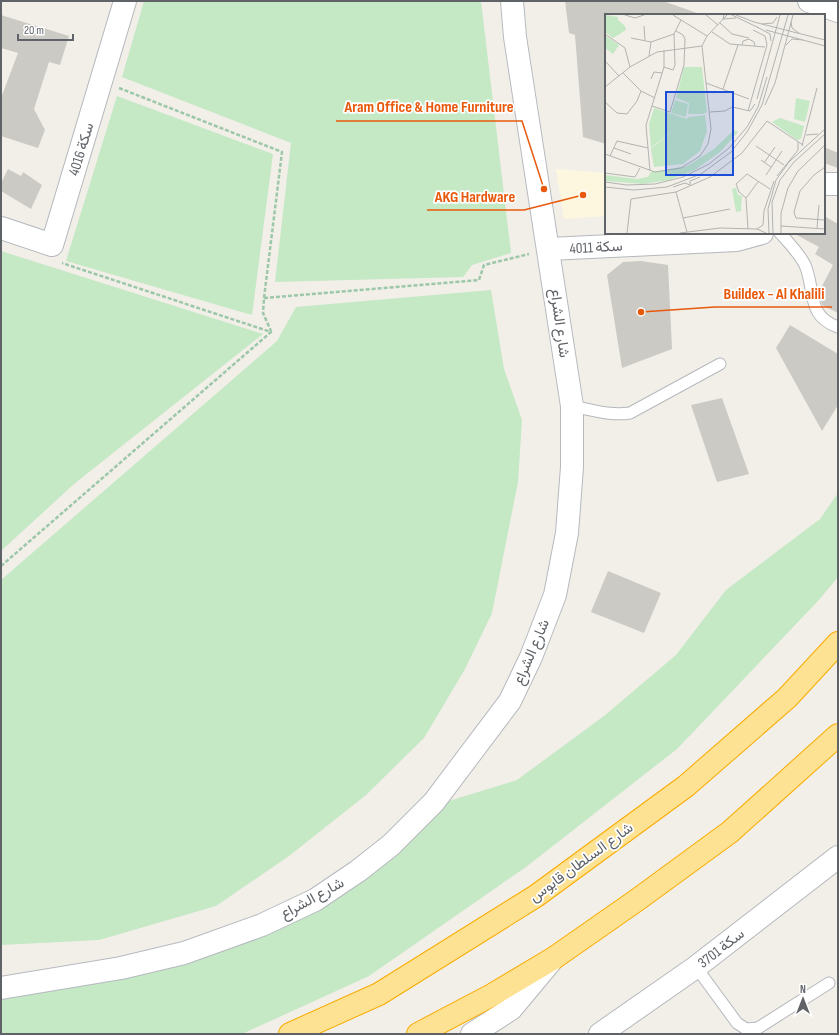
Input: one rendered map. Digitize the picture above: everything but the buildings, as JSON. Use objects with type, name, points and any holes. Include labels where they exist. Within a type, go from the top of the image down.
[{"type":"highway","name":"شارع السلطان قابوس","points":[[290,1034],[379,994],[536,896],[686,786],[787,698],[838,642]]},
{"type":"highway","points":[[418,1034],[492,995],[554,958],[730,832],[838,735]]},
{"type":"street","name":"سكة 4016","points":[[52,245],[125,1]]},
{"type":"street","name":"شارع الشراع","points":[[1,988],[121,968],[184,953],[262,925],[315,900],[358,870],[390,845],[434,802],[510,702],[531,657],[555,595],[567,533],[572,468],[572,406],[549,249],[515,37],[512,1]]},
{"type":"street","points":[[809,1],[838,11]]},
{"type":"street","points":[[825,184],[838,184]]},
{"type":"street","points":[[1,228],[52,245]]},
{"type":"street","name":"سكة 4011","points":[[549,249],[737,240],[758,236],[761,234]]},
{"type":"street","name":"سكة 3701","points":[[600,1034],[696,967],[838,857]]},
{"type":"street","points":[[472,1034],[511,1009],[554,958]]},
{"type":"lane","points":[[781,234],[798,253],[805,266],[817,313],[828,324],[838,327]]},
{"type":"lane","points":[[572,406],[618,415],[630,413],[720,364]]},
{"type":"lane","points":[[696,967],[737,1023],[746,1029],[758,1028],[829,983]]},
{"type":"path","points":[[102,81],[282,152],[263,313],[271,332]]},
{"type":"path","points":[[52,245],[55,261],[271,332]]},
{"type":"path","points":[[264,298],[479,280],[484,266],[549,249]]},
{"type":"path","points":[[1,566],[271,332]]},
{"type":"shaded area","points":[[556,169],[605,173],[605,216],[564,219]]},
{"type":"green space","points":[[144,1],[481,1],[511,253],[472,265],[463,277],[275,282],[291,143],[122,77]]},
{"type":"green space","points":[[117,96],[273,154],[252,315],[66,261]]},
{"type":"green space","points":[[1,251],[263,334],[74,484],[1,551]]},
{"type":"green space","points":[[491,290],[504,369],[522,420],[518,482],[492,613],[465,669],[424,738],[366,795],[289,856],[216,906],[99,940],[1,945],[1,580],[277,341],[296,307]]},
{"type":"green space","points":[[838,493],[838,577],[818,601],[677,749],[526,867],[369,976],[242,1034],[1,1034],[1,994],[264,931],[439,804],[517,780],[604,716],[676,655],[726,590],[820,519]]},
{"type":"place","name":"Aram Office & Home Furniture","points":[[544,189]]},
{"type":"place","name":"AKG Hardware","points":[[583,195]]},
{"type":"place","name":"Buildex - Al Khalili","points":[[641,312]]}]
